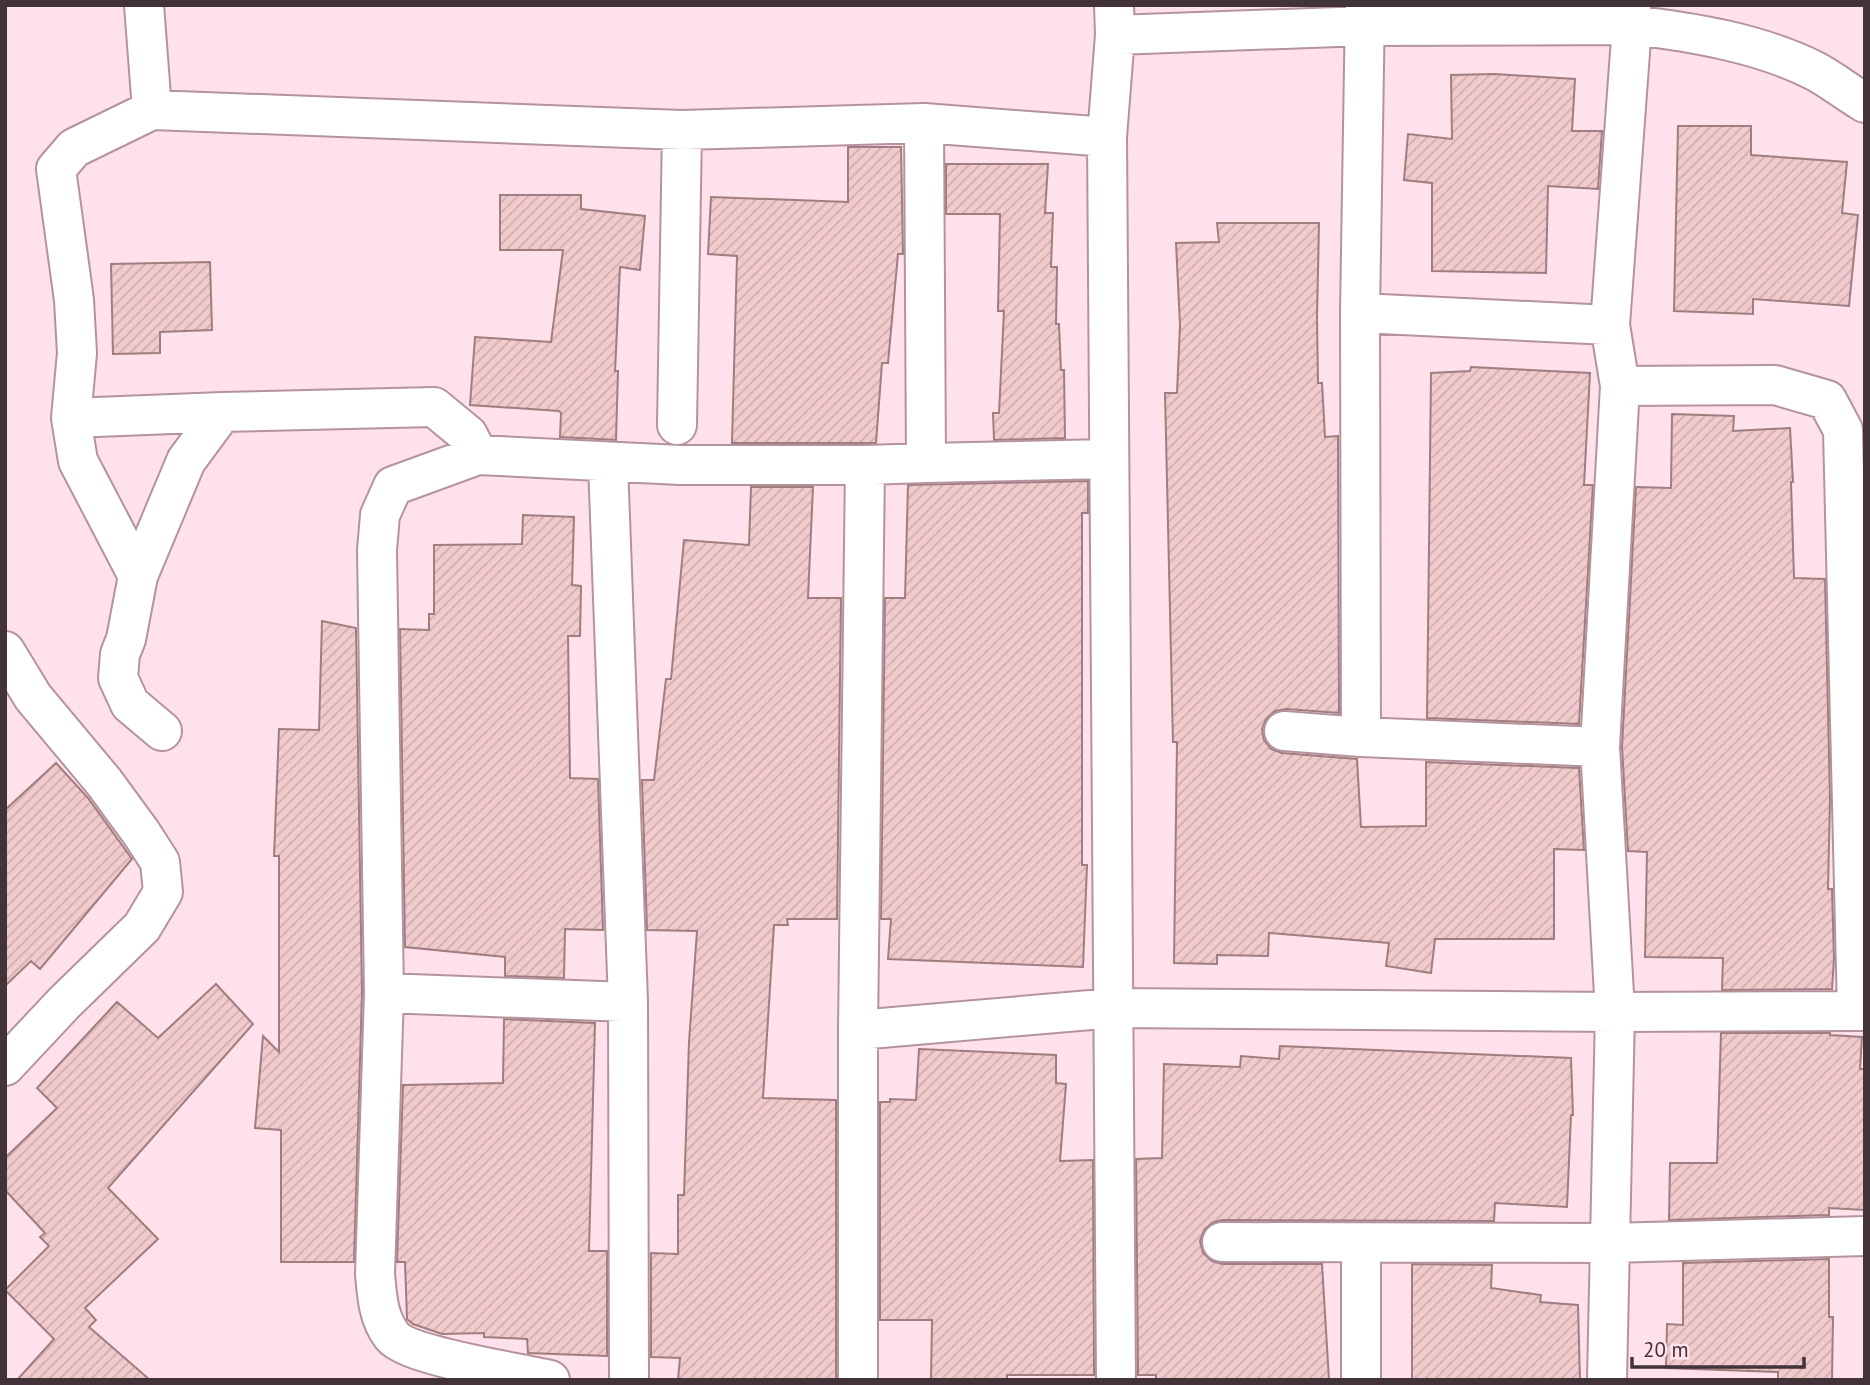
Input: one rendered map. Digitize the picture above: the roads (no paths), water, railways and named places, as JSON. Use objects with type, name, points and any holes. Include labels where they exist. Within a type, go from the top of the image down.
[{"type":"street","points":[[144,5],[152,110]]},
{"type":"street","points":[[1606,1380],[1615,1012],[1600,747],[1620,386],[1610,325],[1631,15]]},
{"type":"street","points":[[1116,1380],[1107,137],[1115,20],[1631,15],[1668,29],[1761,50],[1815,71],[1865,103]]},
{"type":"street","points":[[1361,737],[1360,313],[1365,16]]},
{"type":"street","points":[[138,576],[78,461],[71,418],[77,353],[74,300],[56,169],[74,148],[152,110],[682,130],[924,123],[1107,137]]},
{"type":"street","points":[[924,123],[926,463]]},
{"type":"street","points":[[677,425],[682,130]]},
{"type":"street","points":[[1360,313],[1610,325]]},
{"type":"street","points":[[858,1030],[1114,1008],[1861,1011],[1843,429],[1827,400],[1775,385],[1620,386]]},
{"type":"street","points":[[71,418],[434,407],[468,435],[478,455]]},
{"type":"street","points":[[162,731],[130,704],[118,678],[120,654],[126,639],[138,576],[186,461],[222,412]]},
{"type":"street","points":[[550,1380],[424,1353],[393,1338],[379,1311],[375,1274],[384,993],[377,550],[380,515],[393,486],[478,455],[608,463],[776,466],[1108,459]]},
{"type":"street","points":[[608,463],[628,1002],[629,1380]]},
{"type":"street","points":[[858,1380],[858,1030],[865,465]]},
{"type":"street","points":[[5,651],[33,697],[104,782],[142,834],[160,862],[163,892],[142,928],[64,1003],[5,1066]]},
{"type":"street","points":[[1284,732],[1600,747]]},
{"type":"street","points":[[384,993],[628,1002]]},
{"type":"street","points":[[1222,1242],[1611,1243],[1865,1236]]},
{"type":"street","points":[[1361,1244],[1362,1380]]}]
